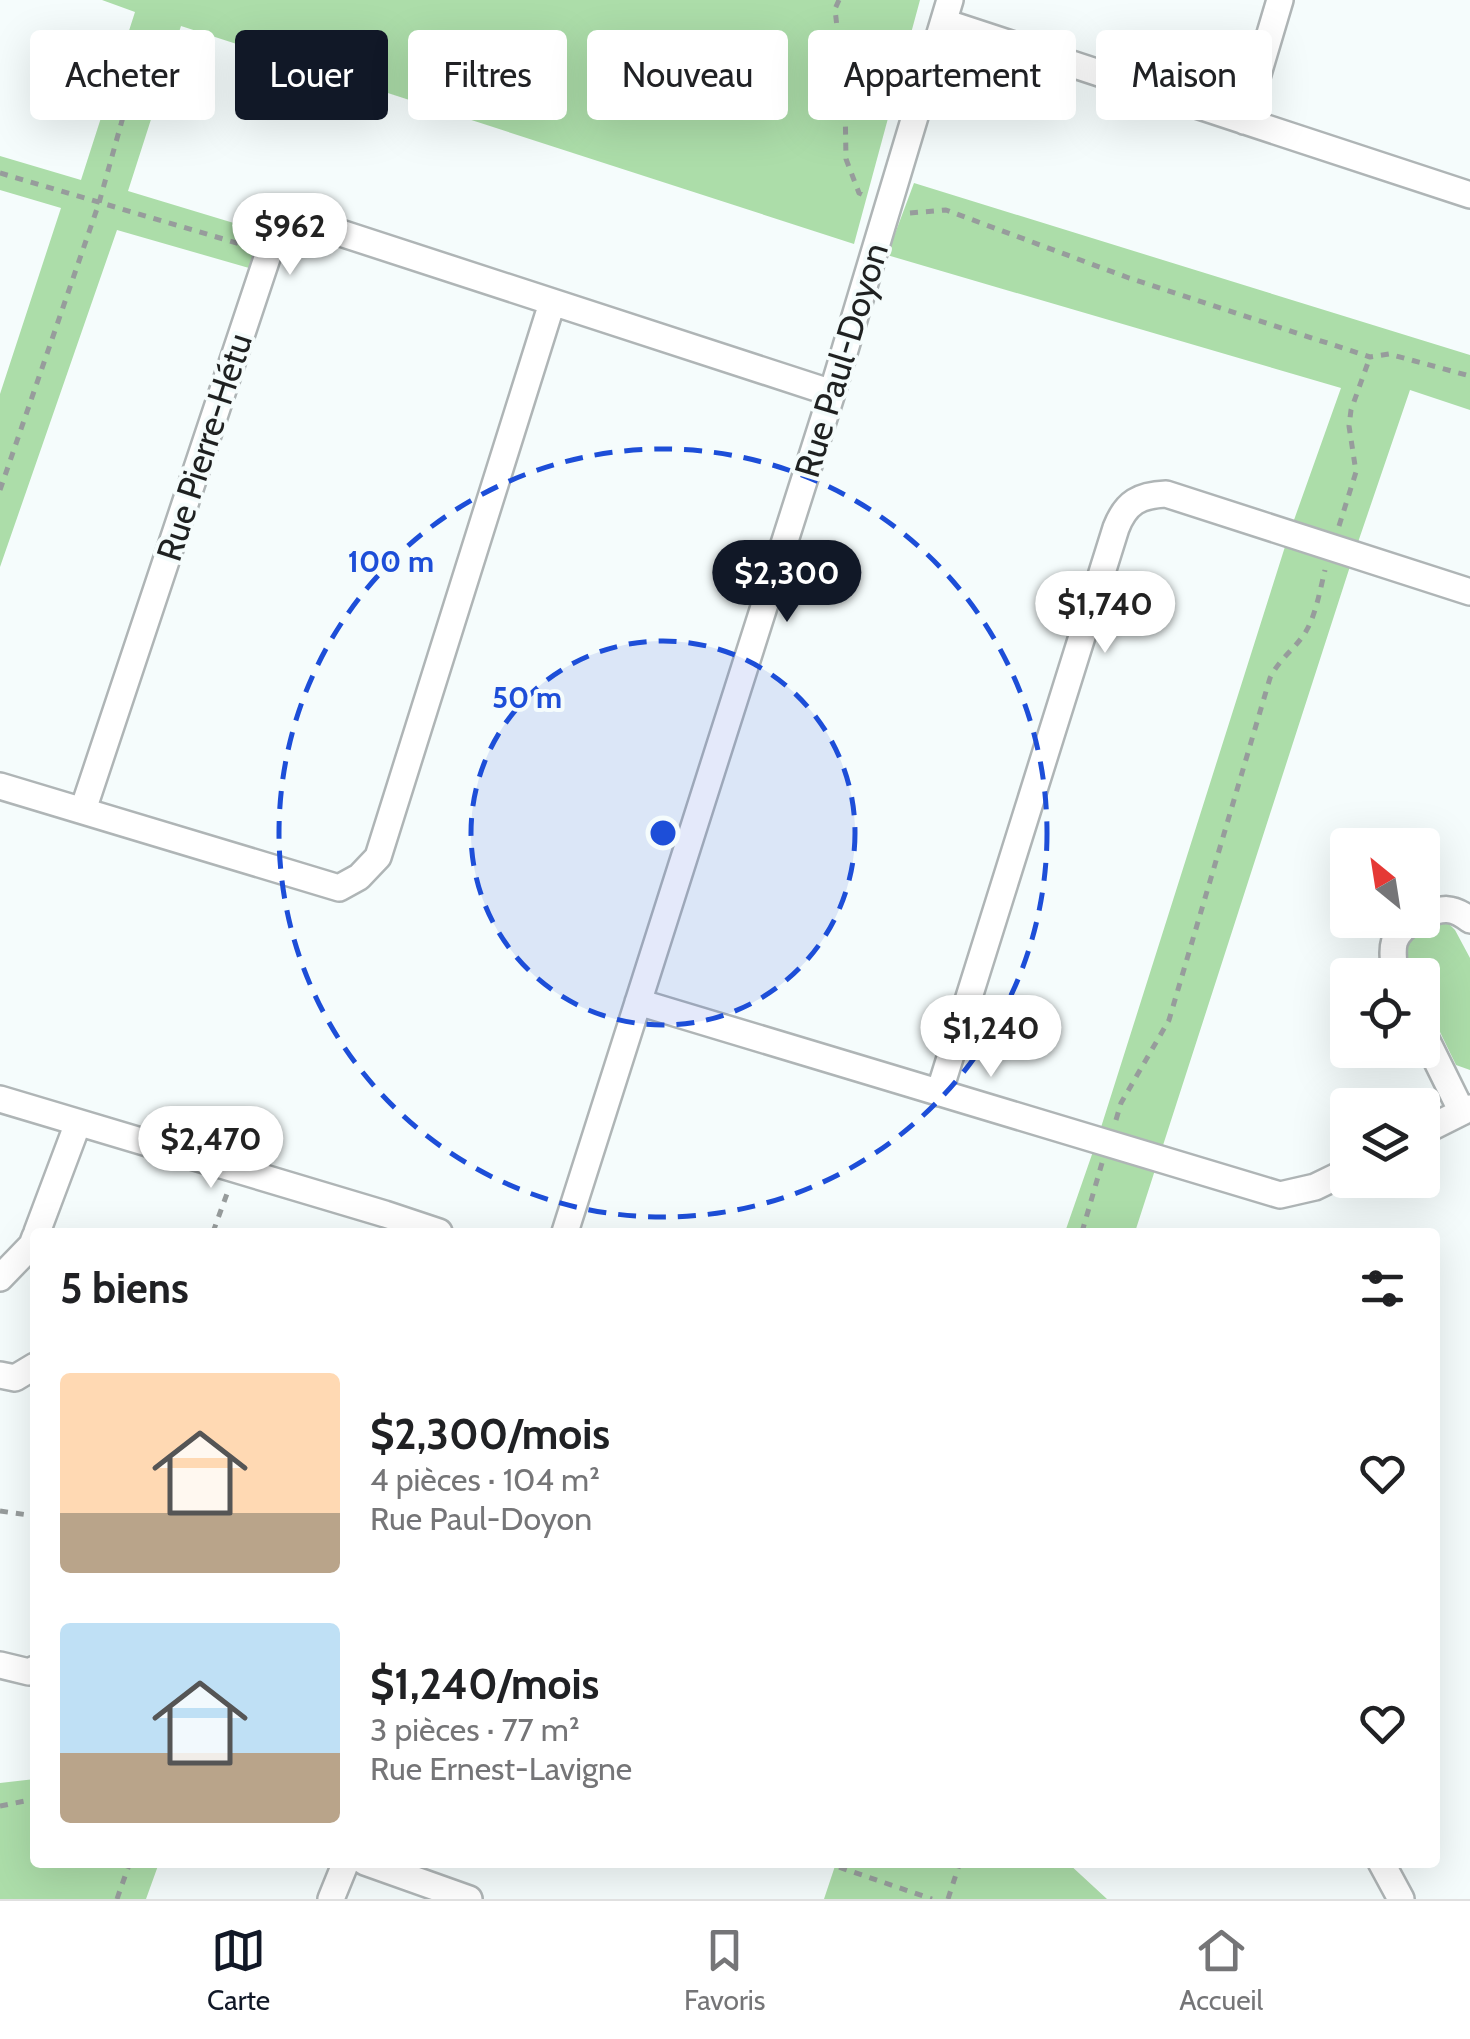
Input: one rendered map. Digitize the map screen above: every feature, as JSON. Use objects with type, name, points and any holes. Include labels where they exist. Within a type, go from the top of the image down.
[{"type":"street","points":[[1271,30],[1280,0]]},
{"type":"street","name":"Rue Paul-Doyon","points":[[566,1228],[832,394],[947,11]]},
{"type":"street","points":[[947,11],[1096,66]]},
{"type":"street","points":[[1244,120],[1470,196]]},
{"type":"street","points":[[269,252],[316,225],[832,394]]},
{"type":"street","name":"Rue Pierre-Hétu","points":[[83,810],[269,252]]},
{"type":"street","points":[[0,786],[339,888],[359,878],[378,857],[552,303]]},
{"type":"street","points":[[939,1092],[1121,515],[1132,503],[1149,495],[1166,494],[1470,592]]},
{"type":"street","points":[[1440,910],[1445,908],[1470,920]]},
{"type":"street","points":[[638,1002],[1280,1195],[1330,1179]]},
{"type":"street","points":[[1440,1063],[1466,1110],[1440,1123]]},
{"type":"street","points":[[0,1099],[235,1170],[381,1223],[413,1228]]},
{"type":"street","points":[[40,1228],[78,1122]]},
{"type":"street","points":[[0,1278],[30,1247]]},
{"type":"street","points":[[0,1375],[16,1378],[30,1369]]},
{"type":"street","points":[[0,1664],[30,1672]]},
{"type":"street","points":[[331,1899],[344,1868]]},
{"type":"street","points":[[382,1868],[469,1899]]},
{"type":"street","points":[[1384,1868],[1401,1899]]},
{"type":"path","points":[[840,0],[835,9],[845,100],[846,159],[858,194],[906,214],[946,210],[1129,278],[1370,356],[1390,354],[1470,376]]},
{"type":"path","points":[[0,490],[99,203],[122,120]]},
{"type":"path","points":[[0,173],[269,252]]},
{"type":"path","points":[[1083,1228],[1121,1102],[1169,1020],[1270,678],[1311,621],[1356,472],[1348,426],[1370,356]]},
{"type":"path","points":[[214,1228],[235,1170]]},
{"type":"path","points":[[0,1511],[30,1515]]},
{"type":"path","points":[[0,1806],[30,1800]]},
{"type":"path","points":[[117,1899],[128,1868]]},
{"type":"path","points":[[842,1868],[932,1899]]},
{"type":"path","points":[[948,1899],[958,1868]]},
{"type":"green space","points":[[102,0],[920,0],[912,30],[808,30],[808,120],[888,120],[854,244],[471,120],[567,120],[567,30],[408,30],[408,100],[388,93],[388,30],[235,30],[235,43],[215,37],[215,30],[181,26],[180,30],[129,30],[135,12]]},
{"type":"green space","points":[[100,120],[151,120],[128,191],[290,240],[263,272],[117,230],[0,567],[0,394],[61,208],[0,190],[0,156],[81,180]]},
{"type":"green space","points":[[914,183],[1470,355],[1470,410],[1410,390],[1136,1228],[1066,1228],[1289,534],[1341,388],[887,255]]},
{"type":"green space","points":[[1440,921],[1447,922],[1470,958],[1470,1070],[1456,1065],[1440,1032],[1440,958],[1406,958],[1408,941],[1440,938]]},
{"type":"green space","points":[[30,1780],[30,1868],[157,1868],[146,1899],[0,1899],[0,1783]]},
{"type":"green space","points":[[834,1868],[1073,1868],[1107,1899],[824,1899]]}]
